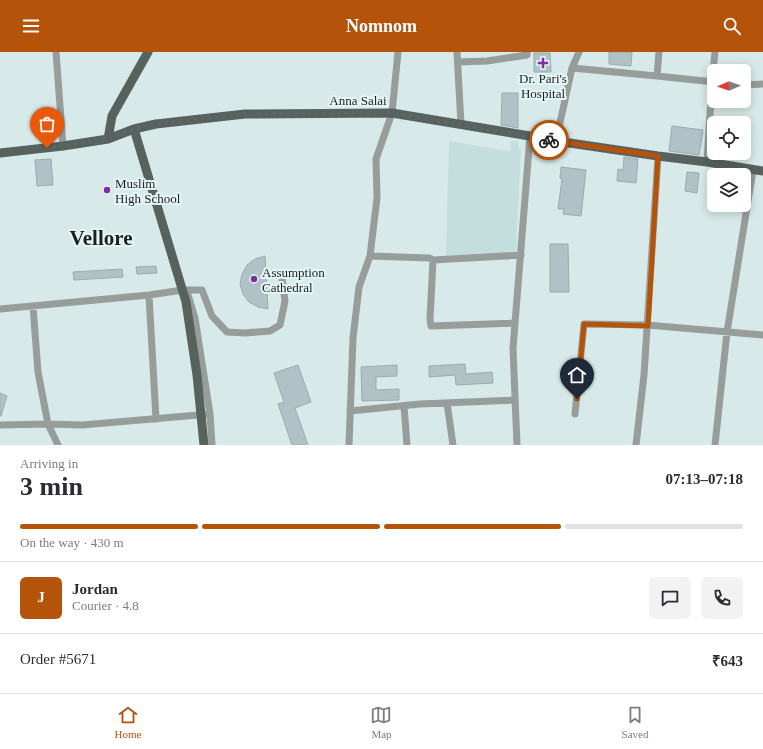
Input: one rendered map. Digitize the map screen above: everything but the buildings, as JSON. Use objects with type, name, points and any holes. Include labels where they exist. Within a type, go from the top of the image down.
[{"type":"main road","points":[[108,138],[112,116],[148,52]]},
{"type":"main road","name":"Anna Salai","points":[[0,153],[63,146],[108,138],[134,129],[156,124],[245,114],[392,113],[556,141],[763,171]]},
{"type":"main road","points":[[134,129],[186,302],[197,375],[204,445]]},
{"type":"street","points":[[56,52],[63,146]]},
{"type":"street","points":[[349,445],[352,338],[359,287],[370,256],[378,198],[376,159],[392,113],[398,52]]},
{"type":"street","points":[[457,52],[461,124]]},
{"type":"street","points":[[458,62],[487,61],[527,56],[527,52]]},
{"type":"street","points":[[556,141],[572,68],[579,52]]},
{"type":"street","points":[[657,76],[659,52]]},
{"type":"street","points":[[715,64],[716,52]]},
{"type":"street","points":[[572,68],[707,81]]},
{"type":"street","points":[[751,85],[763,84]]},
{"type":"street","points":[[706,162],[711,108]]},
{"type":"street","points":[[517,445],[513,348],[530,136]]},
{"type":"street","points":[[636,445],[648,326],[658,156]]},
{"type":"street","points":[[715,445],[727,332],[753,170]]},
{"type":"street","points":[[370,256],[429,258],[433,260],[521,255]]},
{"type":"street","points":[[433,260],[430,319],[432,326],[515,323]]},
{"type":"street","points":[[0,309],[149,295],[183,290],[202,290],[212,316],[227,332],[245,333],[270,331],[280,324],[285,301],[282,279]]},
{"type":"street","points":[[183,290],[188,294],[195,318],[210,414],[212,445]]},
{"type":"street","points":[[149,295],[156,419]]},
{"type":"street","points":[[33,306],[38,372],[48,424],[58,445]]},
{"type":"street","points":[[575,414],[584,324],[648,326],[763,335]]},
{"type":"street","points":[[350,411],[420,404],[515,400]]},
{"type":"street","points":[[447,403],[453,445]]},
{"type":"street","points":[[404,406],[406,445]]},
{"type":"street","points":[[0,425],[82,425],[210,414]]},
{"type":"shaded area","points":[[449,141],[511,151],[510,141],[519,141],[518,148],[521,149],[516,251],[446,256]]},
{"type":"way so far","points":[[47,148],[108,138],[134,129],[156,124],[245,114],[392,113],[549,140]]},
{"type":"place","name":"Dr. Pari's Hospital","points":[[543,63]]},
{"type":"place","name":"Muslim High School","points":[[107,190]]},
{"type":"place","name":"Assumption Cathedral","points":[[254,279]]},
{"type":"district","name":"Vellore","points":[[101,238]]},
{"type":"route","points":[[549,140],[658,156],[648,326],[584,324],[577,399]]}]
